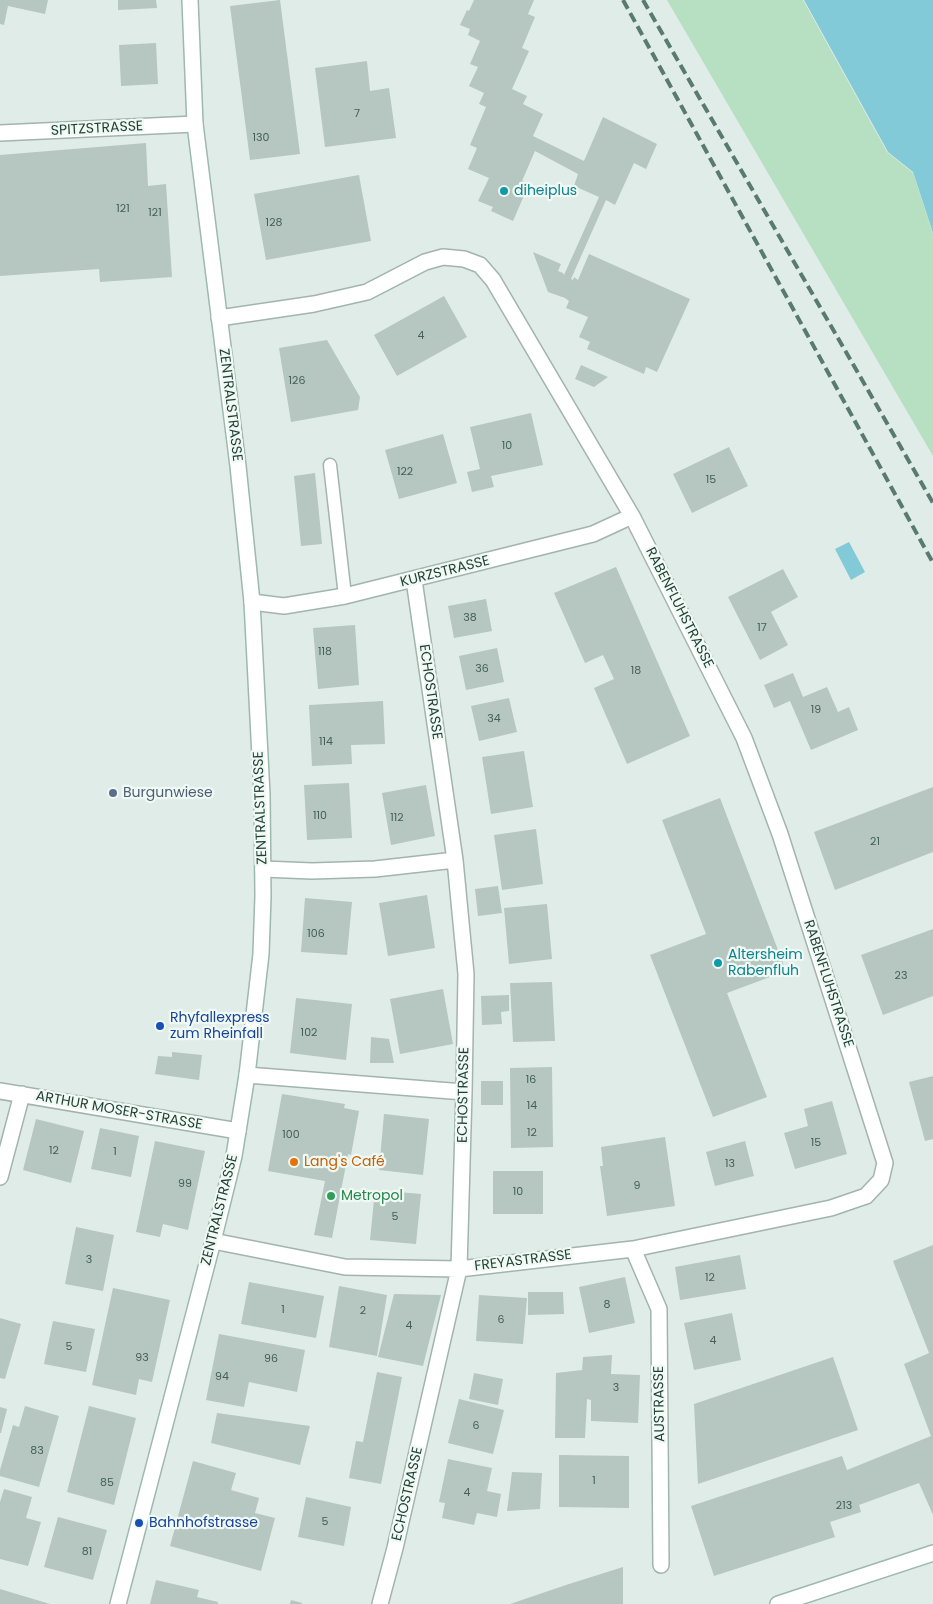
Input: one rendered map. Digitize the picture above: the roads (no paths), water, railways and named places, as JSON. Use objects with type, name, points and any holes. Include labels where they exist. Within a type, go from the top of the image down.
[{"type":"street","name":"ZENTRALSTRASSE","points":[[118,1604],[213,1242],[238,1131],[247,1074],[261,954],[262,795],[252,602],[238,466],[195,124],[190,0]]},
{"type":"street","name":"SPITZSTRASSE","points":[[0,134],[195,124]]},
{"type":"street","name":"RABENFLUHSTRASSE","points":[[219,318],[314,304],[367,292],[424,262],[442,257],[464,259],[480,265],[493,280],[632,516],[744,738],[780,834],[885,1163],[881,1180],[866,1196],[831,1208]]},
{"type":"street","name":"KURZSTRASSE","points":[[252,602],[284,606],[345,596],[593,534],[632,516]]},
{"type":"street","name":"ECHOSTRASSE","points":[[380,1604],[395,1548],[459,1269],[466,974],[455,860],[414,580]]},
{"type":"street","points":[[263,869],[312,871],[375,869],[455,860]]},
{"type":"street","points":[[247,1074],[464,1092]]},
{"type":"street","name":"ARTHUR MOSER-STRASSE","points":[[0,1091],[238,1131]]},
{"type":"street","points":[[0,1177],[22,1094]]},
{"type":"street","name":"FREYASTRASSE","points":[[213,1242],[345,1267],[459,1269],[633,1249],[831,1208]]},
{"type":"street","name":"AUSTRASSE","points":[[633,1249],[659,1309],[661,1565]]},
{"type":"street","points":[[778,1604],[933,1554]]},
{"type":"lane","points":[[330,464],[345,596]]},
{"type":"water","points":[[804,0],[933,0],[933,233],[913,172],[888,152]]},
{"type":"water","points":[[849,542],[865,572],[851,580],[835,549]]},
{"type":"railway","points":[[623,0],[933,563]]},
{"type":"railway","points":[[643,0],[933,503]]},
{"type":"place","name":"diheiplus","points":[[504,191]]},
{"type":"place","name":"Burgunwiese","points":[[113,793]]},
{"type":"place","name":"Altersheim Rabenfluh","points":[[718,963]]},
{"type":"place","name":"Rhyfallexpress zum Rheinfall","points":[[160,1026]]},
{"type":"place","name":"Lang's Café","points":[[294,1162]]},
{"type":"place","name":"Metropol","points":[[331,1196]]},
{"type":"place","name":"Bahnhofstrasse","points":[[139,1523]]}]
